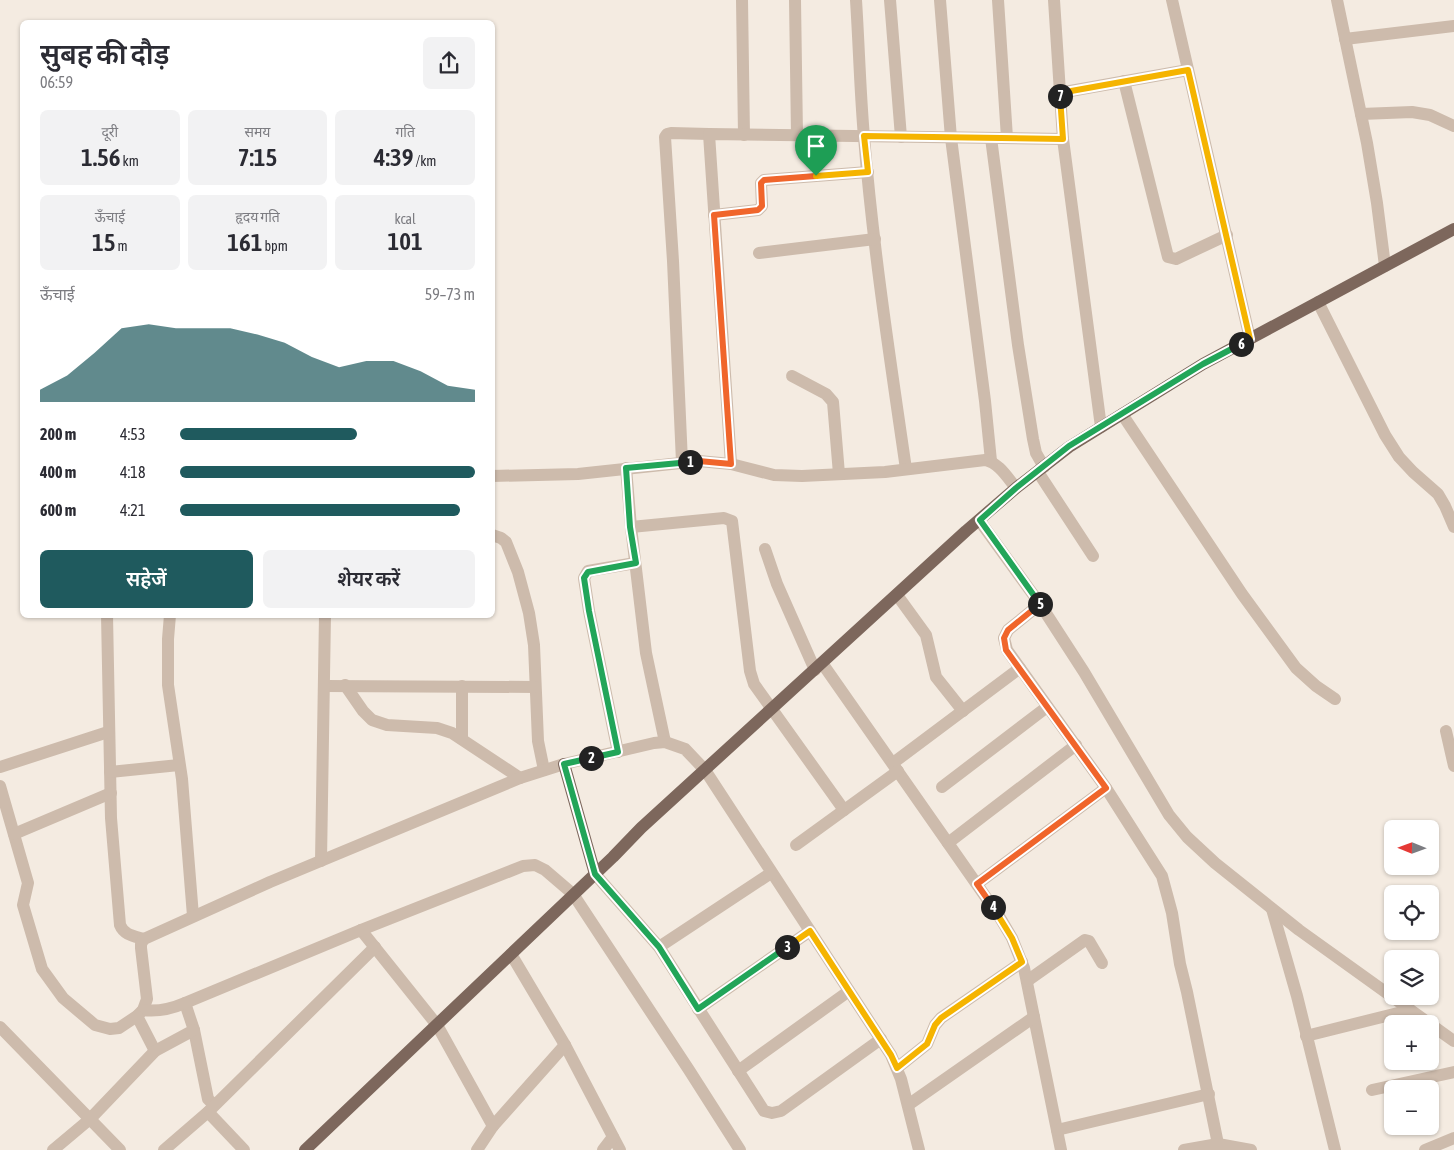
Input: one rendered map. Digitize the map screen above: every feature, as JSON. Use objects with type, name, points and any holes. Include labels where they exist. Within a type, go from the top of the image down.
[{"type":"main road","points":[[306,1150],[572,894],[613,857],[641,828],[1016,488],[1069,446],[1203,364],[1454,229]]},
{"type":"main road","points":[[564,764],[595,874]]},
{"type":"street","points":[[742,0],[744,135]]},
{"type":"street","points":[[795,0],[797,136]]},
{"type":"street","points":[[856,0],[864,136],[885,326],[906,469]]},
{"type":"street","points":[[890,0],[901,137]]},
{"type":"street","points":[[940,0],[951,138],[991,461]]},
{"type":"street","points":[[998,0],[1007,138]]},
{"type":"street","points":[[1054,0],[1063,139],[1101,427]]},
{"type":"street","points":[[1172,0],[1250,339]]},
{"type":"street","points":[[1337,0],[1361,114],[1377,203],[1385,266]]},
{"type":"street","points":[[1345,39],[1454,26]]},
{"type":"street","points":[[1060,93],[1188,70]]},
{"type":"street","points":[[1124,82],[1168,258],[1176,259],[1227,235]]},
{"type":"street","points":[[1361,114],[1412,112],[1430,115],[1454,126]]},
{"type":"street","points":[[682,462],[673,260],[665,137],[667,134],[1063,139]]},
{"type":"street","points":[[709,134],[731,464]]},
{"type":"street","points":[[991,138],[1018,344],[1036,453],[1041,470],[1093,556]]},
{"type":"street","points":[[714,215],[758,210],[762,206],[761,183],[764,180],[868,172]]},
{"type":"street","points":[[759,253],[875,239]]},
{"type":"street","points":[[1318,302],[1385,435],[1399,457],[1438,494],[1446,506],[1454,527]]},
{"type":"street","points":[[792,376],[826,394],[833,402],[839,474]]},
{"type":"street","points":[[1122,414],[1242,594],[1296,668],[1316,686],[1335,699]]},
{"type":"street","points":[[495,476],[548,476],[699,461],[731,464],[774,475],[802,476],[906,469],[985,460],[991,461],[998,466],[1016,488]]},
{"type":"street","points":[[626,468],[630,527],[646,653],[665,742]]},
{"type":"street","points":[[630,527],[724,518],[732,521],[750,671],[754,684],[844,810]]},
{"type":"street","points":[[980,520],[1040,604],[1084,672],[1169,815],[1187,837],[1215,863],[1272,909],[1417,1015]]},
{"type":"street","points":[[495,536],[506,542],[518,572],[532,629],[538,741],[544,770]]},
{"type":"street","points":[[766,549],[777,584],[818,667],[895,767],[1008,931],[1022,962],[1027,981],[1061,1150]]},
{"type":"street","points":[[618,752],[584,578],[588,572],[636,563]]},
{"type":"street","points":[[897,595],[926,635],[936,677],[963,711]]},
{"type":"street","points":[[1040,604],[1008,630],[1004,638],[1006,650],[1106,788],[1162,876],[1168,893],[1180,964],[1188,992],[1218,1144]]},
{"type":"street","points":[[107,618],[108,732],[120,925],[122,931],[127,934],[144,939]]},
{"type":"street","points":[[170,618],[168,677],[170,706],[179,765],[193,916]]},
{"type":"street","points":[[321,861],[325,618]]},
{"type":"street","points":[[796,845],[844,810],[963,711],[1020,668]]},
{"type":"street","points":[[345,685],[363,711],[372,720],[379,723],[437,728],[452,733],[520,778]]},
{"type":"street","points":[[325,686],[536,687]]},
{"type":"street","points":[[462,686],[462,740]]},
{"type":"street","points":[[942,787],[1047,707]]},
{"type":"street","points":[[1446,731],[1454,766]]},
{"type":"street","points":[[0,767],[108,732]]},
{"type":"street","points":[[0,786],[28,883],[23,905],[42,968],[63,998],[95,1026],[110,1029],[119,1028],[140,1013],[146,999],[141,948],[144,939],[321,861],[520,778],[564,764],[654,743],[665,742],[685,749],[705,770],[891,1055],[901,1079],[919,1150]]},
{"type":"street","points":[[948,843],[1076,745]]},
{"type":"street","points":[[110,772],[179,765]]},
{"type":"street","points":[[977,884],[1106,788]]},
{"type":"street","points":[[14,834],[111,793]]},
{"type":"street","points":[[140,1013],[168,1010],[361,930],[523,866],[535,865],[544,870],[572,894],[740,1150]]},
{"type":"street","points":[[659,947],[771,872]]},
{"type":"street","points":[[595,874],[659,947],[764,1110],[772,1114],[781,1111],[881,1039]]},
{"type":"street","points":[[1272,909],[1306,1036],[1331,1149]]},
{"type":"street","points":[[361,930],[438,1025],[493,1126]]},
{"type":"street","points":[[698,1009],[810,931]]},
{"type":"street","points":[[1027,981],[1085,940],[1089,941],[1102,963]]},
{"type":"street","points":[[164,1150],[211,1109],[375,947]]},
{"type":"street","points":[[510,954],[565,1045],[620,1150]]},
{"type":"street","points":[[897,1068],[927,1044],[935,1025],[941,1018],[1022,962]]},
{"type":"street","points":[[738,1072],[849,991]]},
{"type":"street","points":[[185,1003],[194,1030],[211,1109],[244,1150]]},
{"type":"street","points":[[1306,1036],[1410,1010]]},
{"type":"street","points":[[140,1013],[155,1051]]},
{"type":"street","points":[[908,1105],[1034,1017]]},
{"type":"street","points":[[0,1027],[120,1150]]},
{"type":"street","points":[[53,1150],[90,1119],[155,1051],[194,1030]]},
{"type":"street","points":[[1439,1030],[1454,1041]]},
{"type":"street","points":[[477,1150],[487,1145],[493,1126],[565,1045]]},
{"type":"street","points":[[1372,1090],[1454,1072]]},
{"type":"street","points":[[1057,1130],[1209,1094]]},
{"type":"street","points":[[603,1150],[613,1136]]},
{"type":"street","points":[[1425,1150],[1454,1138]]},
{"type":"street","points":[[1184,1150],[1218,1144],[1251,1150]]},
{"type":"route","points":[[1188,70],[1250,339],[1203,364],[1069,446],[1016,488],[980,520],[1040,604],[1008,630],[1004,638],[1006,650],[1106,788],[977,884],[1012,938],[1022,962],[941,1018],[935,1025],[923,1049],[897,1068],[891,1055],[810,931],[698,1009],[659,947],[595,874],[564,764],[618,752],[584,578],[588,572],[636,563],[630,527],[626,468],[699,461],[731,464],[714,215],[758,210],[762,206],[761,183],[764,180],[816,176],[868,172],[864,136],[1063,139],[1060,93],[1188,70]]}]
